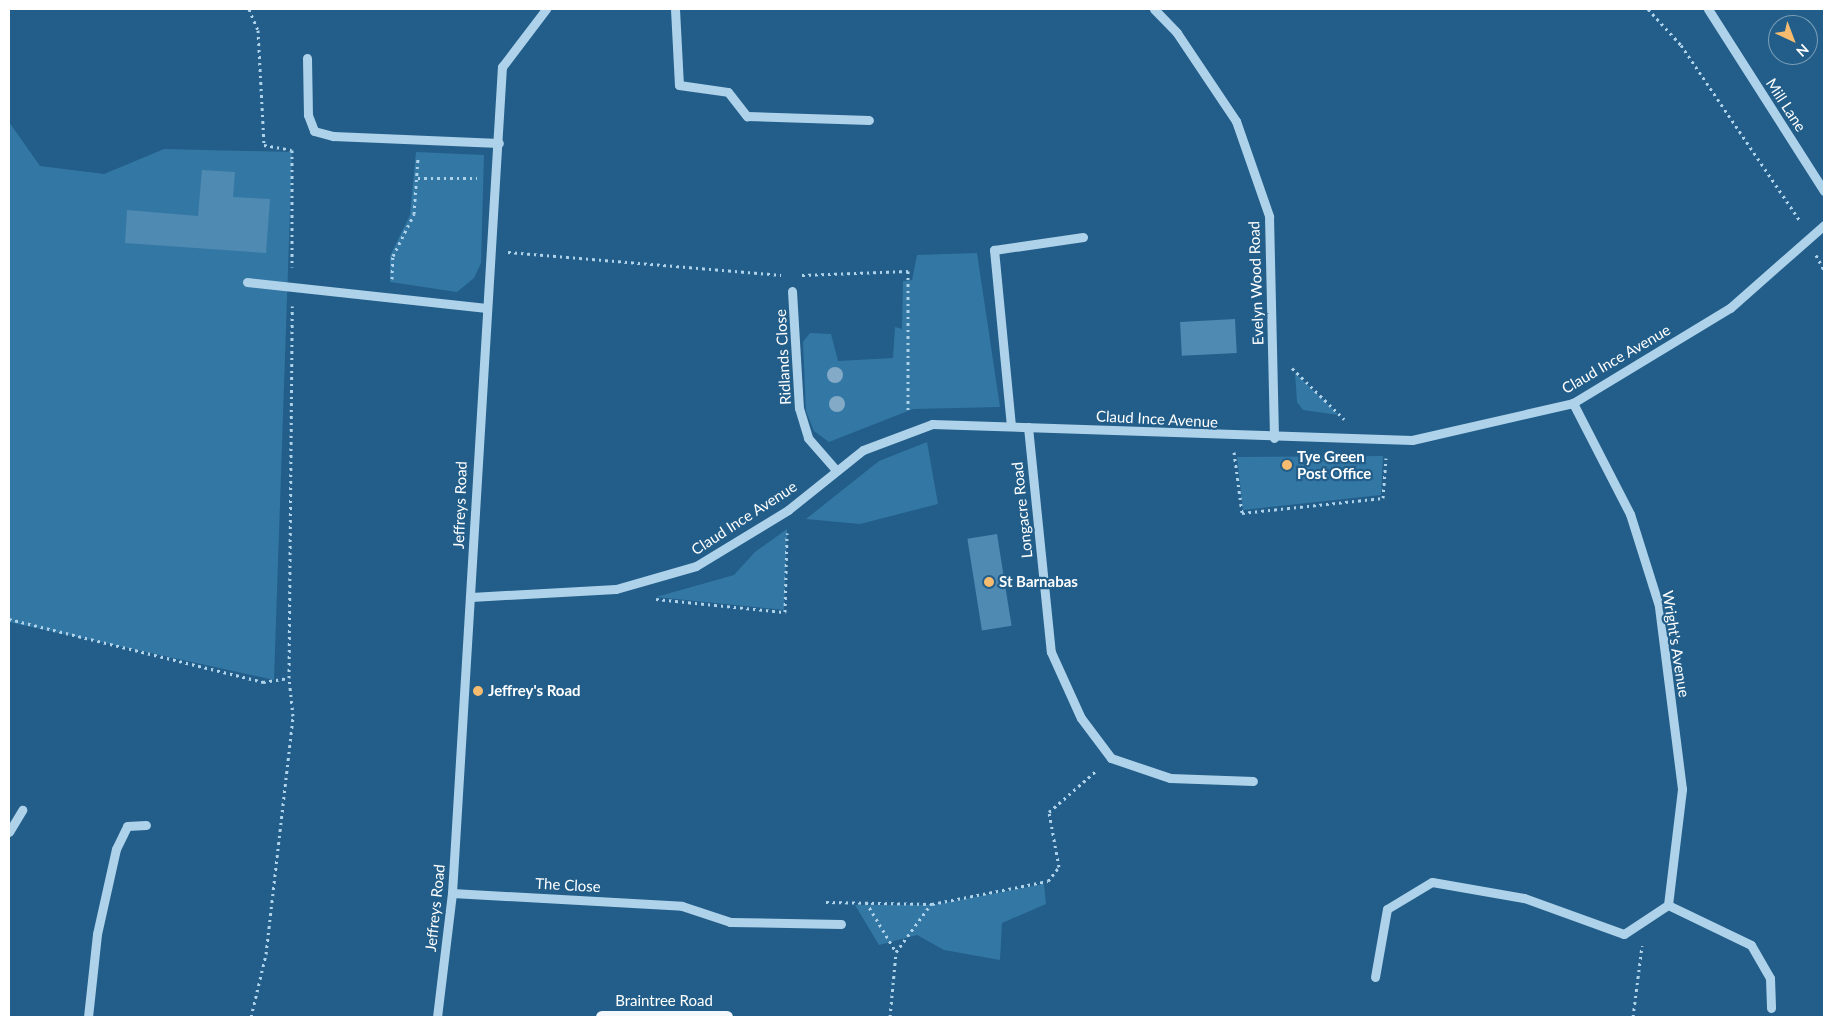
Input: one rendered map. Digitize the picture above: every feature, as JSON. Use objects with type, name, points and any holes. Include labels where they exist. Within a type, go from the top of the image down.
[{"type":"main road","name":"Braintree Road","points":[[602,1017],[727,1017]]},
{"type":"street","name":"Jeffreys Road","points":[[437,1017],[452,893],[470,597],[474,481],[497,178],[502,67],[546,9]]},
{"type":"street","points":[[675,9],[679,85],[728,92],[747,116],[868,120]]},
{"type":"street","name":"Evelyn Wood Road","points":[[1154,9],[1177,33],[1236,121],[1269,216],[1274,438]]},
{"type":"street","name":"Mill Lane","points":[[1708,9],[1824,191]]},
{"type":"street","points":[[307,58],[308,115],[314,131],[333,136],[499,142]]},
{"type":"street","name":"Claud Ince Avenue","points":[[470,597],[616,589],[696,566],[788,510],[863,450],[932,424],[1274,438],[1412,440],[1573,403],[1730,308],[1824,224]]},
{"type":"street","points":[[1010,426],[994,250],[1083,237]]},
{"type":"street","points":[[247,282],[487,308]]},
{"type":"street","name":"Ridlands Close","points":[[792,290],[799,408],[808,438],[836,470]]},
{"type":"street","name":"Wright's Avenue","points":[[1573,403],[1630,514],[1659,606],[1682,789],[1668,905]]},
{"type":"street","name":"Longacre Road","points":[[1028,427],[1052,652],[1081,718],[1111,758]]},
{"type":"street","points":[[1111,758],[1170,778],[1253,781]]},
{"type":"street","points":[[9,832],[22,810]]},
{"type":"street","points":[[88,1017],[104,893],[116,849],[127,826],[146,826]]},
{"type":"street","points":[[1375,977],[1387,909],[1432,882],[1524,898],[1624,934],[1668,905],[1751,945],[1770,978],[1772,1008]]},
{"type":"street","name":"The Close","points":[[452,893],[682,906],[730,922],[841,924]]},
{"type":"path","points":[[249,9],[258,30],[264,145],[292,150],[288,678],[293,716],[266,954],[251,1017]]},
{"type":"path","points":[[1648,9],[1681,45],[1811,236],[1824,270]]},
{"type":"path","points":[[391,297],[393,256],[414,214],[418,178],[419,139]]},
{"type":"path","points":[[418,178],[497,178]]},
{"type":"path","points":[[492,251],[787,276]]},
{"type":"path","points":[[796,275],[908,271],[908,433]]},
{"type":"path","points":[[1272,369],[1294,368],[1343,415],[1350,439]]},
{"type":"path","points":[[1232,436],[1242,513],[1383,498],[1388,440]]},
{"type":"path","points":[[641,582],[654,599],[785,612],[788,510]]},
{"type":"path","points":[[9,619],[263,682],[288,678]]},
{"type":"path","points":[[818,902],[932,904],[1048,881],[1059,867],[1049,812],[1111,758]]},
{"type":"path","points":[[866,902],[896,952]]},
{"type":"path","points":[[890,1017],[896,952],[932,904]]},
{"type":"path","points":[[1633,1017],[1641,922]]},
{"type":"shaded area","points":[[9,122],[40,166],[104,174],[164,149],[292,152],[274,680],[9,622]]},
{"type":"shaded area","points":[[416,152],[484,155],[481,263],[474,278],[457,292],[390,282],[390,256],[410,215]]},
{"type":"shaded area","points":[[977,253],[1000,407],[913,409],[829,442],[814,431],[806,411],[803,342],[810,333],[831,334],[838,361],[893,358],[895,327],[902,329],[903,281],[912,280],[917,255]]},
{"type":"shaded area","points":[[1295,373],[1339,415],[1303,410],[1297,402]]},
{"type":"shaded area","points":[[927,442],[938,504],[860,524],[806,519],[879,461]]},
{"type":"shaded area","points":[[1383,456],[1381,495],[1243,510],[1237,457]]},
{"type":"shaded area","points":[[787,529],[784,610],[656,597],[734,575],[755,552]]},
{"type":"shaded area","points":[[1044,884],[1046,904],[1002,923],[1000,960],[944,950],[917,935],[879,945],[855,905],[933,905]]},
{"type":"building","points":[[202,170],[235,172],[233,197],[270,199],[266,253],[125,243],[127,210],[198,216]]},
{"type":"building","points":[[1235,319],[1237,353],[1182,356],[1180,322]]},
{"type":"building","name":"St Barnabas","points":[[997,534],[1012,626],[982,631],[967,539]]},
{"type":"place","name":"Tye Green Post Office","points":[[1287,465]]},
{"type":"place","name":"St Barnabas","points":[[989,582]]},
{"type":"place","name":"Jeffrey's Road","points":[[478,691]]}]
